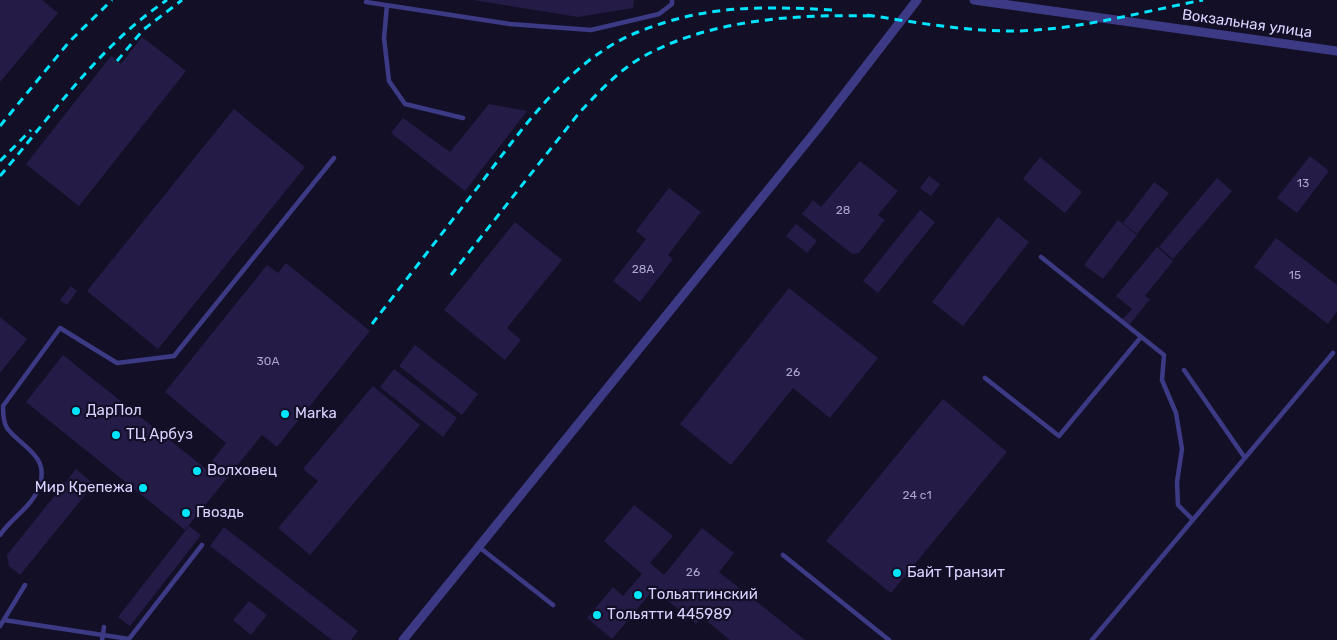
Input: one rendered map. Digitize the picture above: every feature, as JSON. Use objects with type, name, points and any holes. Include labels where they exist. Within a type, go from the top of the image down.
[{"type":"street","points":[[403,640],[819,127],[917,0]]},
{"type":"street","name":"Вокзальная улица","points":[[974,0],[1337,50]]},
{"type":"lane","points":[[366,2],[510,24],[591,30],[659,14],[672,4],[672,0]]},
{"type":"lane","points":[[387,5],[384,38],[389,81],[405,104],[463,118]]},
{"type":"lane","points":[[0,535],[6,526],[24,510],[40,485],[41,468],[31,450],[7,428],[1,405],[60,328],[117,363],[174,356],[334,158]]},
{"type":"lane","points":[[1041,257],[1164,355],[1162,380],[1176,412],[1182,449],[1178,482],[1178,505],[1193,520]]},
{"type":"lane","points":[[985,378],[1059,436],[1141,337]]},
{"type":"lane","points":[[1092,640],[1333,353]]},
{"type":"lane","points":[[1184,370],[1245,458]]},
{"type":"lane","points":[[4,620],[103,638],[129,639],[202,544]]},
{"type":"lane","points":[[479,547],[552,605]]},
{"type":"lane","points":[[783,555],[888,640]]},
{"type":"lane","points":[[0,626],[25,585]]},
{"type":"lane","points":[[103,638],[104,626]]},
{"type":"building","points":[[0,0],[42,0],[58,13],[0,82]]},
{"type":"building","points":[[473,0],[634,0],[633,8],[578,17]]},
{"type":"building","points":[[142,37],[186,71],[79,206],[26,164],[111,56],[121,64]]},
{"type":"building","points":[[489,104],[527,111],[465,191],[391,133],[403,118],[450,152]]},
{"type":"building","points":[[234,109],[305,167],[158,349],[87,291]]},
{"type":"building","points":[[1310,156],[1329,171],[1297,213],[1277,198]]},
{"type":"building","points":[[1040,157],[1082,192],[1065,213],[1023,179]]},
{"type":"building","points":[[860,161],[898,191],[878,215],[885,220],[859,253],[852,254],[802,214],[813,200],[821,207]]},
{"type":"building","points":[[929,176],[940,184],[931,196],[920,188]]},
{"type":"building","points":[[1217,178],[1232,191],[1173,259],[1159,247]]},
{"type":"building","points":[[1154,182],[1169,193],[1137,234],[1123,223]]},
{"type":"building","points":[[669,188],[701,212],[668,255],[673,259],[640,302],[613,281],[646,239],[636,231]]},
{"type":"building","points":[[920,210],[935,222],[878,293],[863,281]]},
{"type":"building","points":[[998,217],[1029,242],[963,326],[932,302]]},
{"type":"building","points":[[1118,220],[1137,235],[1103,279],[1084,265]]},
{"type":"building","points":[[515,222],[562,260],[507,328],[521,340],[505,360],[444,310]]},
{"type":"building","points":[[796,224],[817,241],[807,253],[786,236]]},
{"type":"building","points":[[1276,238],[1337,285],[1337,311],[1328,324],[1254,267]]},
{"type":"building","points":[[1157,247],[1173,261],[1145,296],[1150,299],[1127,328],[1120,322],[1132,309],[1116,296]]},
{"type":"building","points":[[286,263],[370,331],[277,447],[262,435],[185,530],[26,402],[63,355],[206,469],[226,443],[165,392],[267,265],[278,273]]},
{"type":"building","points":[[71,286],[77,291],[67,305],[60,300]]},
{"type":"building","points":[[789,288],[878,358],[830,418],[793,388],[731,465],[680,424]]},
{"type":"building","points":[[0,317],[27,339],[0,373]]},
{"type":"building","points":[[415,345],[478,394],[462,415],[399,366]]},
{"type":"building","points":[[394,369],[457,418],[443,437],[380,387]]},
{"type":"building","points":[[373,386],[420,425],[310,555],[278,528],[318,481],[303,469]]},
{"type":"building","points":[[943,399],[1007,452],[891,593],[826,541]]},
{"type":"building","points":[[76,469],[94,484],[20,575],[9,566],[7,555]]},
{"type":"building","points":[[634,505],[673,536],[650,563],[664,575],[702,528],[734,553],[719,572],[805,640],[730,640],[702,617],[696,624],[654,589],[612,639],[587,618],[613,587],[623,596],[642,574],[604,541]]},
{"type":"building","points":[[189,526],[201,535],[130,626],[118,617]]},
{"type":"building","points":[[224,527],[358,631],[351,640],[332,640],[210,546]]},
{"type":"building","points":[[249,601],[267,615],[251,635],[233,620]]},
{"type":"railway","points":[[0,126],[69,42],[112,0]]},
{"type":"railway","points":[[0,176],[98,59],[143,18],[167,0]]},
{"type":"railway","points":[[117,61],[143,30],[182,0]]},
{"type":"railway","points":[[867,15],[939,26],[1011,31],[1035,30],[1083,24],[1203,0]]},
{"type":"railway","points":[[372,324],[527,123],[546,101],[588,61],[612,45],[638,32],[663,23],[710,12],[757,8],[832,10]]},
{"type":"railway","points":[[451,275],[579,113],[615,77],[639,59],[665,46],[723,27],[783,18],[873,16]]},
{"type":"railway","points":[[0,161],[31,130]]},
{"type":"place","name":"ДарПол","points":[[76,411]]},
{"type":"place","name":"Marka","points":[[285,414]]},
{"type":"place","name":"ТЦ Арбуз","points":[[116,435]]},
{"type":"place","name":"Волховец","points":[[197,471]]},
{"type":"place","name":"Мир Крепежа","points":[[143,488]]},
{"type":"place","name":"Гвоздь","points":[[186,513]]},
{"type":"place","name":"Байт Транзит","points":[[897,573]]},
{"type":"place","name":"Тольяттинский","points":[[638,595]]},
{"type":"place","name":"Тольятти 445989","points":[[597,615]]}]
